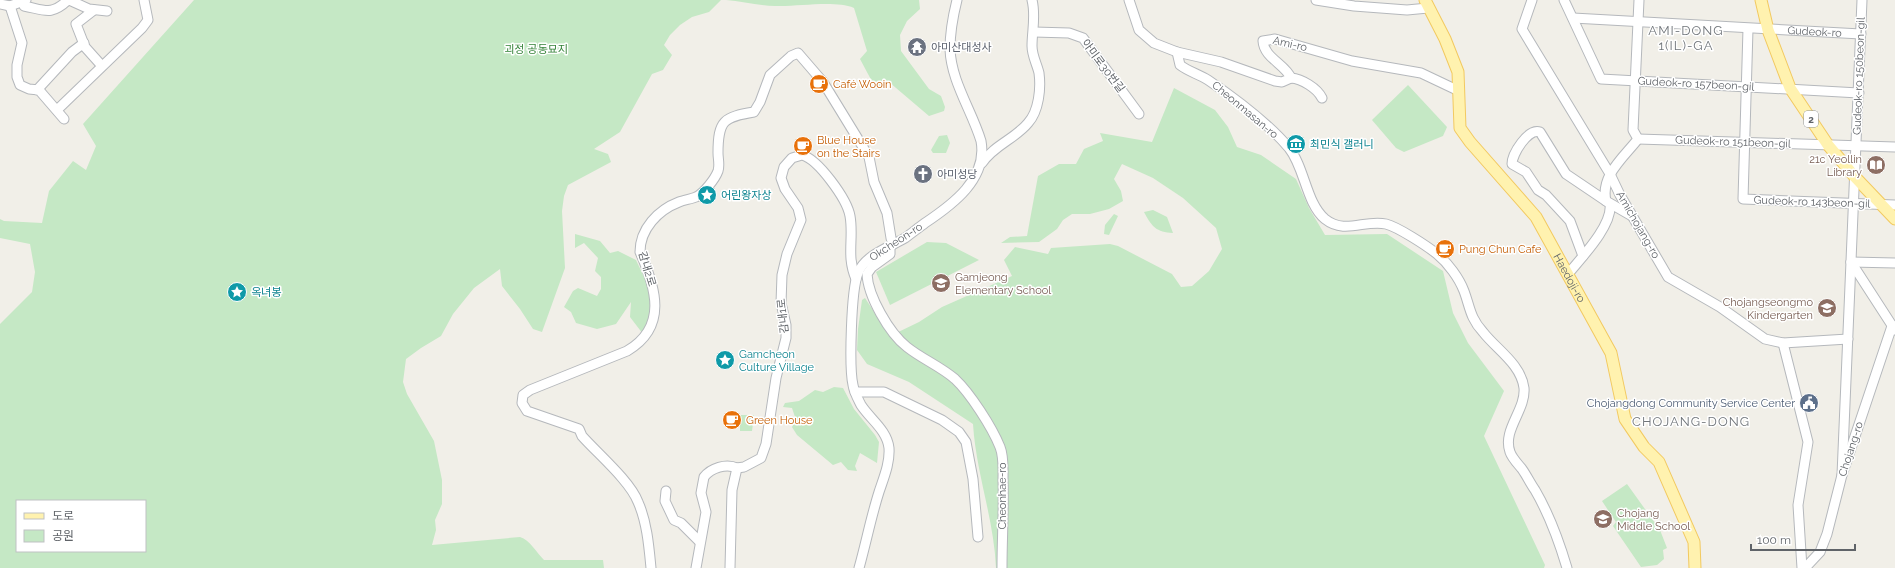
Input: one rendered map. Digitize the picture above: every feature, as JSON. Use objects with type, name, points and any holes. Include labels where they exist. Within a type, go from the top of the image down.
[{"type":"main road","name":"Gudeok-ro","points":[[1762,0],[1768,30],[1790,88],[1828,145],[1855,177],[1895,219]]},
{"type":"main road","name":"Haedoji-ro","points":[[1427,4],[1445,39],[1458,72],[1460,128],[1470,142],[1536,217],[1611,353],[1626,419],[1644,447],[1659,462],[1687,523],[1694,542],[1695,568]]},
{"type":"street","points":[[0,4],[10,6],[25,3],[51,11],[57,9],[68,0],[72,3],[94,10],[107,11]]},
{"type":"street","points":[[57,110],[134,36],[148,20],[144,0]]},
{"type":"street","points":[[957,0],[950,35],[951,60],[954,74],[980,138],[983,149],[982,163]]},
{"type":"street","points":[[982,163],[988,154],[1028,124],[1036,105],[1040,88],[1039,72],[1032,48],[1034,32],[1032,0]]},
{"type":"street","points":[[1129,0],[1135,22],[1142,33],[1154,43],[1177,52],[1221,62],[1275,81],[1282,82],[1291,78],[1300,78],[1320,94],[1322,98]]},
{"type":"street","points":[[1316,0],[1354,6],[1408,10],[1427,4]]},
{"type":"street","name":"Amichojang-ro","points":[[1532,0],[1522,29],[1610,174],[1668,277],[1720,307],[1765,339],[1783,343],[1848,339]]},
{"type":"street","points":[[1564,0],[1573,18],[1768,30]]},
{"type":"street","points":[[1568,274],[1593,245],[1610,215],[1604,190],[1610,174],[1638,139],[1633,130],[1639,0]]},
{"type":"street","name":"Gudeok-ro 150beon-gil","points":[[1855,177],[1862,0]]},
{"type":"street","points":[[10,6],[22,43],[17,65],[17,77],[20,85],[39,90],[64,119]]},
{"type":"street","points":[[94,10],[76,24],[84,44],[102,66]]},
{"type":"street","name":"Gudeok-ro 157beon-gil","points":[[1573,18],[1602,79],[1790,88]]},
{"type":"street","points":[[1745,142],[1748,29]]},
{"type":"street","name":"Gudeok-ro","points":[[1768,30],[1861,34]]},
{"type":"street","name":"아미로30번길","points":[[1034,32],[1069,33],[1083,38],[1139,114]]},
{"type":"street","name":"Ami-ro","points":[[1291,78],[1284,67],[1265,49],[1263,41],[1275,39],[1352,61],[1421,73],[1459,91]]},
{"type":"street","points":[[37,90],[72,52],[84,44]]},
{"type":"street","name":"Cheonmasan-ro","points":[[1177,52],[1180,65],[1206,79],[1225,92],[1270,129],[1287,146],[1294,155],[1317,210],[1325,218],[1334,225],[1349,227],[1370,222],[1387,224],[1438,255],[1452,270],[1464,290],[1469,312],[1482,332],[1518,371],[1524,387],[1523,402],[1510,431],[1508,443],[1510,453],[1523,471],[1541,502],[1562,550],[1567,568]]},
{"type":"street","name":"감내2로","points":[[651,568],[649,547],[642,516],[638,501],[634,494],[582,436],[579,429],[527,411],[522,403],[523,395],[530,390],[627,351],[638,345],[643,339],[654,321],[656,298],[640,252],[640,244],[647,225],[671,205],[701,194],[718,171],[718,152],[722,124],[732,116],[754,112],[760,102],[770,75],[791,56],[798,53],[823,82],[869,157],[874,182],[887,213],[892,245]]},
{"type":"street","points":[[1790,88],[1858,93]]},
{"type":"street","points":[[1583,256],[1570,221],[1546,195],[1538,190],[1526,172],[1512,164],[1518,145],[1534,132],[1540,132],[1566,174],[1608,203],[1633,217]]},
{"type":"street","points":[[980,138],[991,144],[1001,144]]},
{"type":"street","name":"Gudeok-ro 151beon-gil","points":[[1638,139],[1895,147]]},
{"type":"street","name":"Gudeok-ro 143beon-gil","points":[[1745,142],[1743,199],[1895,205]]},
{"type":"street","name":"감내1로","points":[[696,568],[706,512],[701,493],[704,477],[714,468],[733,466],[737,468],[754,462],[761,458],[763,454],[776,378],[786,338],[786,325],[781,303],[780,286],[787,254],[795,231],[800,223],[800,214],[795,202],[785,189],[781,178],[784,167],[792,158],[802,155],[813,161],[831,181],[846,205],[851,220],[850,255],[852,270],[856,279]]},
{"type":"street","name":"Okcheon-ro","points":[[859,568],[886,475],[889,454],[886,439],[861,405],[855,392],[851,354],[856,279],[858,273],[866,262],[907,237],[956,199],[970,185],[982,163]]},
{"type":"street","points":[[1842,474],[1855,177]]},
{"type":"street","name":"Cheonhae-ro","points":[[892,245],[890,254],[872,267],[867,274],[876,304],[896,337],[907,348],[935,364],[955,379],[974,401],[1000,448],[1003,463],[1002,568]]},
{"type":"street","points":[[1851,262],[1895,263]]},
{"type":"street","name":"Chojang-ro","points":[[1804,568],[1820,552],[1827,534],[1842,474],[1894,327],[1851,262]]},
{"type":"street","points":[[1783,343],[1808,442],[1798,505],[1804,568]]},
{"type":"street","points":[[855,392],[884,392],[942,420],[959,432],[966,442],[973,479],[978,537]]},
{"type":"street","points":[[730,568],[732,490],[737,468]]},
{"type":"street","points":[[666,491],[665,501],[674,520],[680,523],[700,541]]},
{"type":"green space","name":"괴정 공동묘지","points":[[194,0],[721,0],[709,12],[692,17],[680,25],[670,35],[664,45],[672,55],[663,70],[652,74],[620,132],[594,149],[608,154],[611,162],[568,185],[564,196],[562,211],[565,268],[542,332],[533,329],[502,286],[500,269],[474,288],[453,314],[441,336],[406,359],[403,382],[407,394],[434,441],[442,480],[442,504],[435,520],[436,530],[432,545],[520,537],[530,543],[544,560],[603,560],[604,568],[0,568],[0,324],[32,292],[35,272],[30,244],[0,238],[0,219],[4,221],[42,223],[49,191],[73,161],[86,170],[96,146],[83,124]]},
{"type":"green space","points":[[726,0],[919,0],[920,9],[907,21],[900,35],[901,51],[929,89],[941,96],[945,107],[944,111],[929,116],[889,82],[876,89],[860,59],[867,51],[854,8],[836,4],[769,6]]},
{"type":"green space","points":[[1408,85],[1447,127],[1443,136],[1404,152],[1396,148],[1372,120]]},
{"type":"green space","points":[[1174,88],[1215,110],[1228,127],[1237,147],[1261,155],[1296,179],[1309,208],[1325,235],[1387,234],[1443,271],[1453,313],[1468,343],[1504,391],[1484,436],[1545,565],[1544,568],[996,568],[995,550],[978,460],[973,424],[909,382],[867,364],[857,350],[862,300],[865,298],[890,336],[919,322],[942,307],[1012,276],[1004,260],[1015,247],[1048,254],[1051,248],[1110,244],[1118,246],[1172,274],[1181,287],[1192,286],[1209,271],[1222,249],[1216,228],[1183,198],[1153,178],[1122,164],[1114,179],[1121,191],[1123,201],[1109,209],[1090,214],[1072,214],[1063,220],[1057,229],[1039,242],[1001,243],[1010,237],[1027,236],[1038,176],[1059,164],[1076,164],[1084,149],[1103,141],[1100,133],[1152,142]]},
{"type":"green space","points":[[947,135],[950,143],[946,153],[933,153],[931,150],[939,136]]},
{"type":"green space","points":[[1153,210],[1167,217],[1173,233],[1158,230],[1152,225],[1144,212]]},
{"type":"green space","points":[[1114,214],[1118,216],[1109,235],[1104,234],[1105,225]]},
{"type":"green space","points":[[575,234],[600,241],[610,253],[618,251],[636,260],[652,299],[652,316],[643,334],[630,317],[631,302],[616,324],[597,329],[576,323],[571,312],[564,307],[573,291],[578,288],[597,296],[601,289],[601,277],[595,271],[598,258],[584,243],[575,248]]},
{"type":"green space","points":[[927,242],[946,243],[979,260],[890,305],[876,272]]},
{"type":"green space","points":[[834,387],[843,388],[854,409],[879,442],[877,463],[860,453],[855,466],[857,471],[848,470],[841,462],[833,465],[797,435],[792,427],[796,420],[792,408],[783,407],[785,403],[799,401],[815,390],[823,392]]},
{"type":"green space","points":[[740,415],[754,415],[752,431],[740,431]]},
{"type":"green space","points":[[1627,484],[1660,530],[1667,548],[1663,550],[1664,559],[1657,565],[1641,567],[1613,526],[1616,522],[1602,501]]},
{"type":"place","name":"아미산대성사","points":[[917,47]]},
{"type":"place","name":"Café Wooin","points":[[819,84]]},
{"type":"place","name":"최민식 갤러니","points":[[1296,144]]},
{"type":"place","name":"Blue House on the Stairs","points":[[803,146]]},
{"type":"place","name":"21c Yeollin Library","points":[[1876,165]]},
{"type":"place","name":"아미성당","points":[[923,174]]},
{"type":"place","name":"어린왕자상","points":[[707,195]]},
{"type":"place","name":"Pung Chun Cafe","points":[[1445,249]]},
{"type":"place","name":"Gamjeong Elementary School","points":[[941,283]]},
{"type":"place","name":"옥녀봉","points":[[237,292]]},
{"type":"place","name":"Chojangseongmo Kindergarten","points":[[1827,308]]},
{"type":"place","name":"Gamcheon Culture Village","points":[[725,360]]},
{"type":"place","name":"Chojangdong Community Service Center","points":[[1809,403]]},
{"type":"place","name":"Green House","points":[[732,420]]},
{"type":"place","name":"Chojang Middle School","points":[[1603,519]]},
{"type":"district","name":"AMI-DONG 1(IL)-GA","points":[[1686,38]]},
{"type":"district","name":"CHOJANG-DONG","points":[[1691,421]]}]
